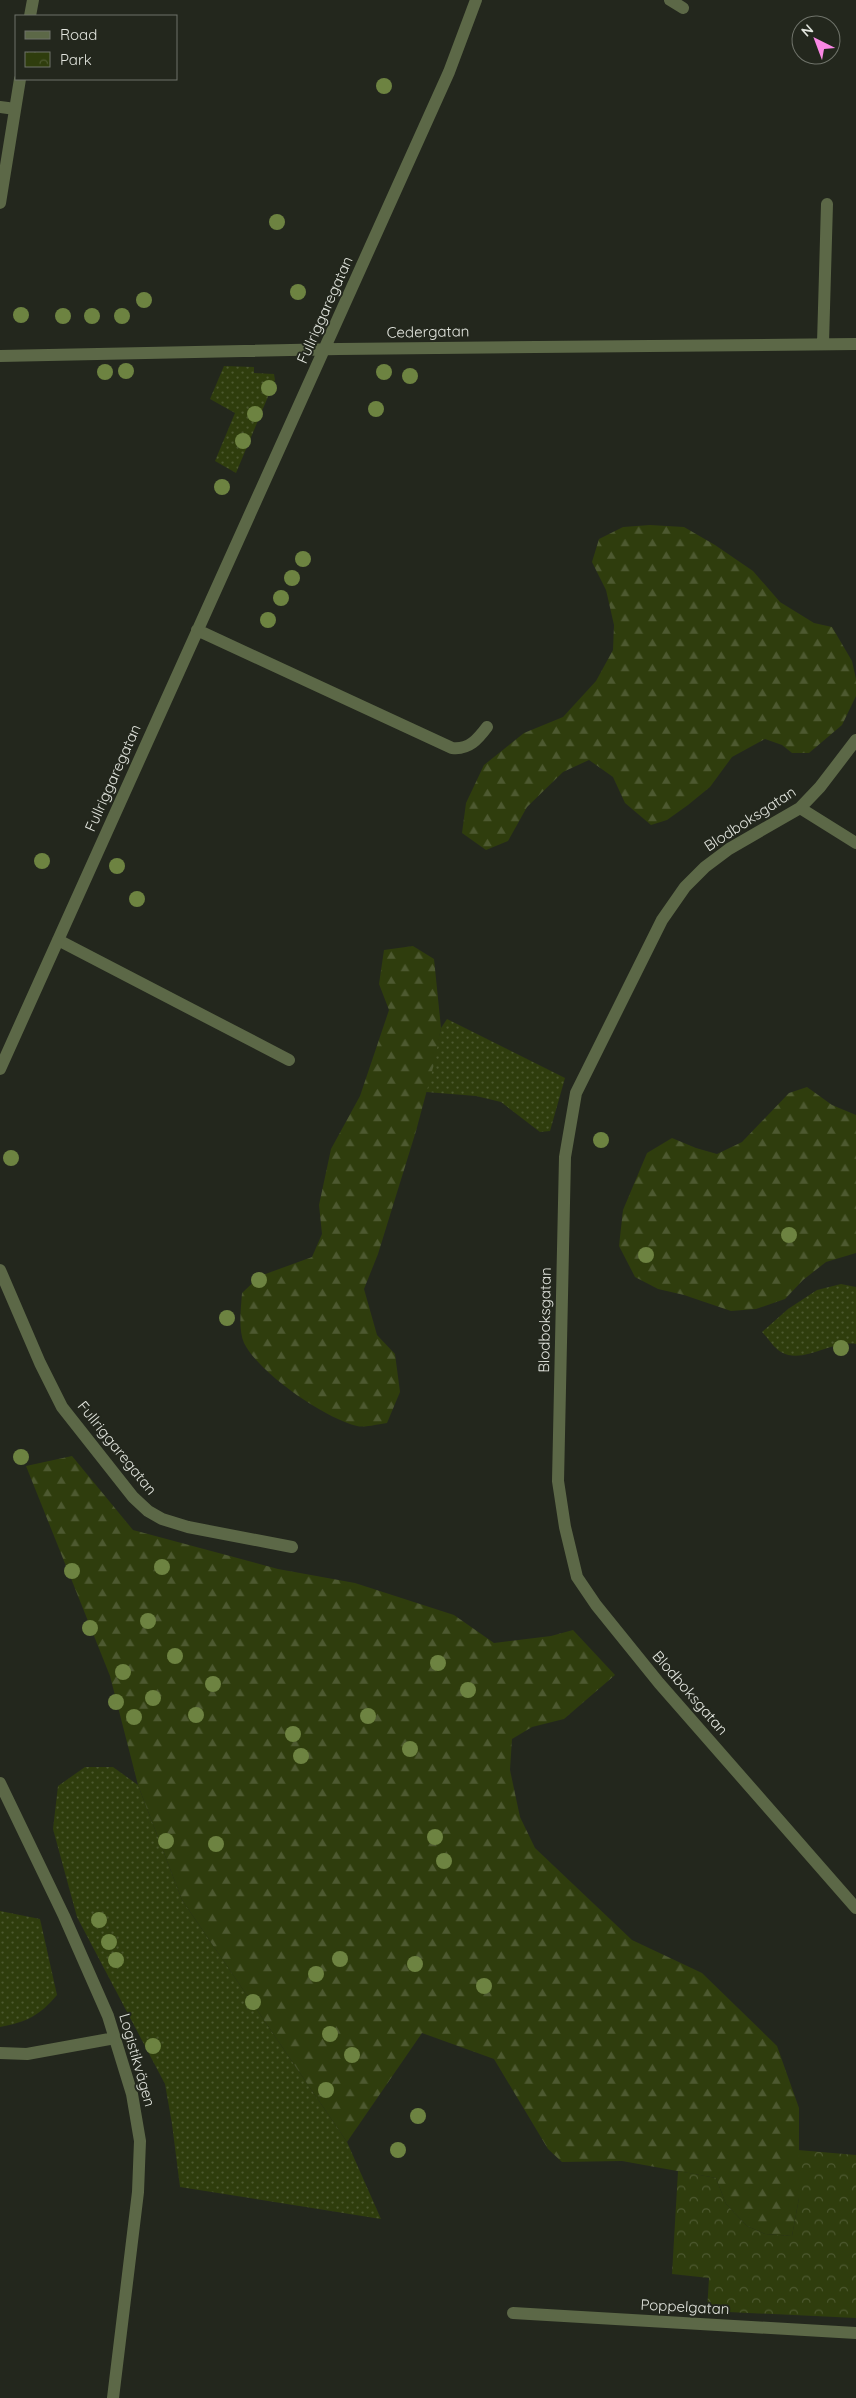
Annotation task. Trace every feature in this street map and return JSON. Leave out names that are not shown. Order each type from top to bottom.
[{"type":"street","points":[[30,15],[33,0]]},
{"type":"street","name":"Fullriggaregatan","points":[[0,1069],[449,72],[476,0]]},
{"type":"street","points":[[670,0],[683,8]]},
{"type":"street","points":[[0,203],[20,80]]},
{"type":"street","points":[[0,106],[15,109]]},
{"type":"street","points":[[823,343],[827,204]]},
{"type":"street","name":"Cedergatan","points":[[0,356],[325,349],[856,344]]},
{"type":"street","points":[[198,630],[452,748],[461,750],[471,744],[487,727]]},
{"type":"street","name":"Blodboksgatan","points":[[856,740],[820,788],[800,808],[729,849],[705,867],[685,887],[662,920],[576,1093],[565,1157],[558,1481],[565,1527],[577,1577],[596,1605],[659,1683],[856,1908]]},
{"type":"street","points":[[800,808],[856,843]]},
{"type":"street","points":[[58,940],[289,1060]]},
{"type":"street","name":"Fullriggaregatan","points":[[0,1270],[40,1363],[62,1407],[133,1497],[148,1511],[162,1519],[188,1528],[292,1547]]},
{"type":"street","name":"Logistikvägen","points":[[0,1783],[64,1916],[108,2016],[132,2094],[140,2141],[138,2192],[113,2398]]},
{"type":"street","points":[[0,2053],[27,2054],[115,2038]]},
{"type":"street","name":"Poppelgatan","points":[[513,2313],[856,2333]]},
{"type":"green space","points":[[224,366],[254,367],[254,373],[274,374],[275,380],[236,473],[215,461],[235,413],[210,399]]},
{"type":"green space","points":[[650,525],[684,527],[753,571],[780,602],[814,623],[832,627],[852,661],[856,679],[856,696],[842,725],[809,753],[792,753],[782,745],[765,739],[732,757],[710,787],[688,805],[667,820],[651,825],[625,803],[613,777],[589,760],[563,772],[527,807],[508,841],[486,850],[462,833],[466,803],[484,765],[524,733],[563,717],[596,681],[613,650],[614,625],[606,590],[592,562],[599,539],[623,527]]},
{"type":"green space","points":[[413,946],[434,959],[441,1028],[434,1064],[416,1131],[378,1254],[364,1289],[377,1335],[395,1354],[400,1392],[387,1423],[357,1426],[328,1414],[311,1404],[263,1368],[252,1355],[242,1337],[240,1318],[242,1293],[260,1276],[312,1257],[322,1234],[319,1205],[331,1149],[360,1096],[389,1010],[379,984],[384,950]]},
{"type":"green space","points":[[447,1019],[565,1078],[550,1131],[540,1132],[501,1102],[476,1096],[426,1092],[441,1028]]},
{"type":"green space","points":[[807,1087],[832,1105],[856,1115],[856,1253],[826,1262],[803,1280],[785,1299],[756,1309],[731,1311],[684,1295],[658,1289],[635,1277],[619,1246],[623,1210],[647,1153],[672,1138],[717,1154],[742,1142],[789,1093]]},
{"type":"green space","points":[[841,1284],[856,1287],[856,1344],[837,1345],[799,1356],[790,1355],[778,1350],[762,1332],[788,1309],[817,1290]]},
{"type":"green space","points":[[72,1456],[133,1530],[278,1569],[355,1583],[454,1615],[494,1643],[551,1636],[573,1630],[615,1675],[564,1719],[532,1727],[512,1739],[510,1770],[520,1817],[535,1848],[632,1940],[702,1973],[777,2046],[799,2108],[799,2198],[792,2236],[765,2234],[747,2226],[726,2204],[716,2178],[622,2161],[562,2162],[548,2149],[494,2059],[422,2033],[347,2142],[182,1900],[138,1785],[110,1676],[26,1466]]},
{"type":"green space","points":[[85,1767],[113,1767],[138,1785],[182,1900],[347,2142],[381,2219],[180,2187],[165,2084],[77,1917],[53,1829],[58,1786]]},
{"type":"green space","points":[[0,1911],[40,1919],[57,1995],[32,2017],[18,2023],[0,2027]]},
{"type":"green space","points":[[798,2150],[856,2155],[856,2318],[707,2311],[709,2278],[672,2274],[678,2171],[716,2178],[726,2204],[747,2226],[765,2234],[792,2236],[799,2198]]}]
